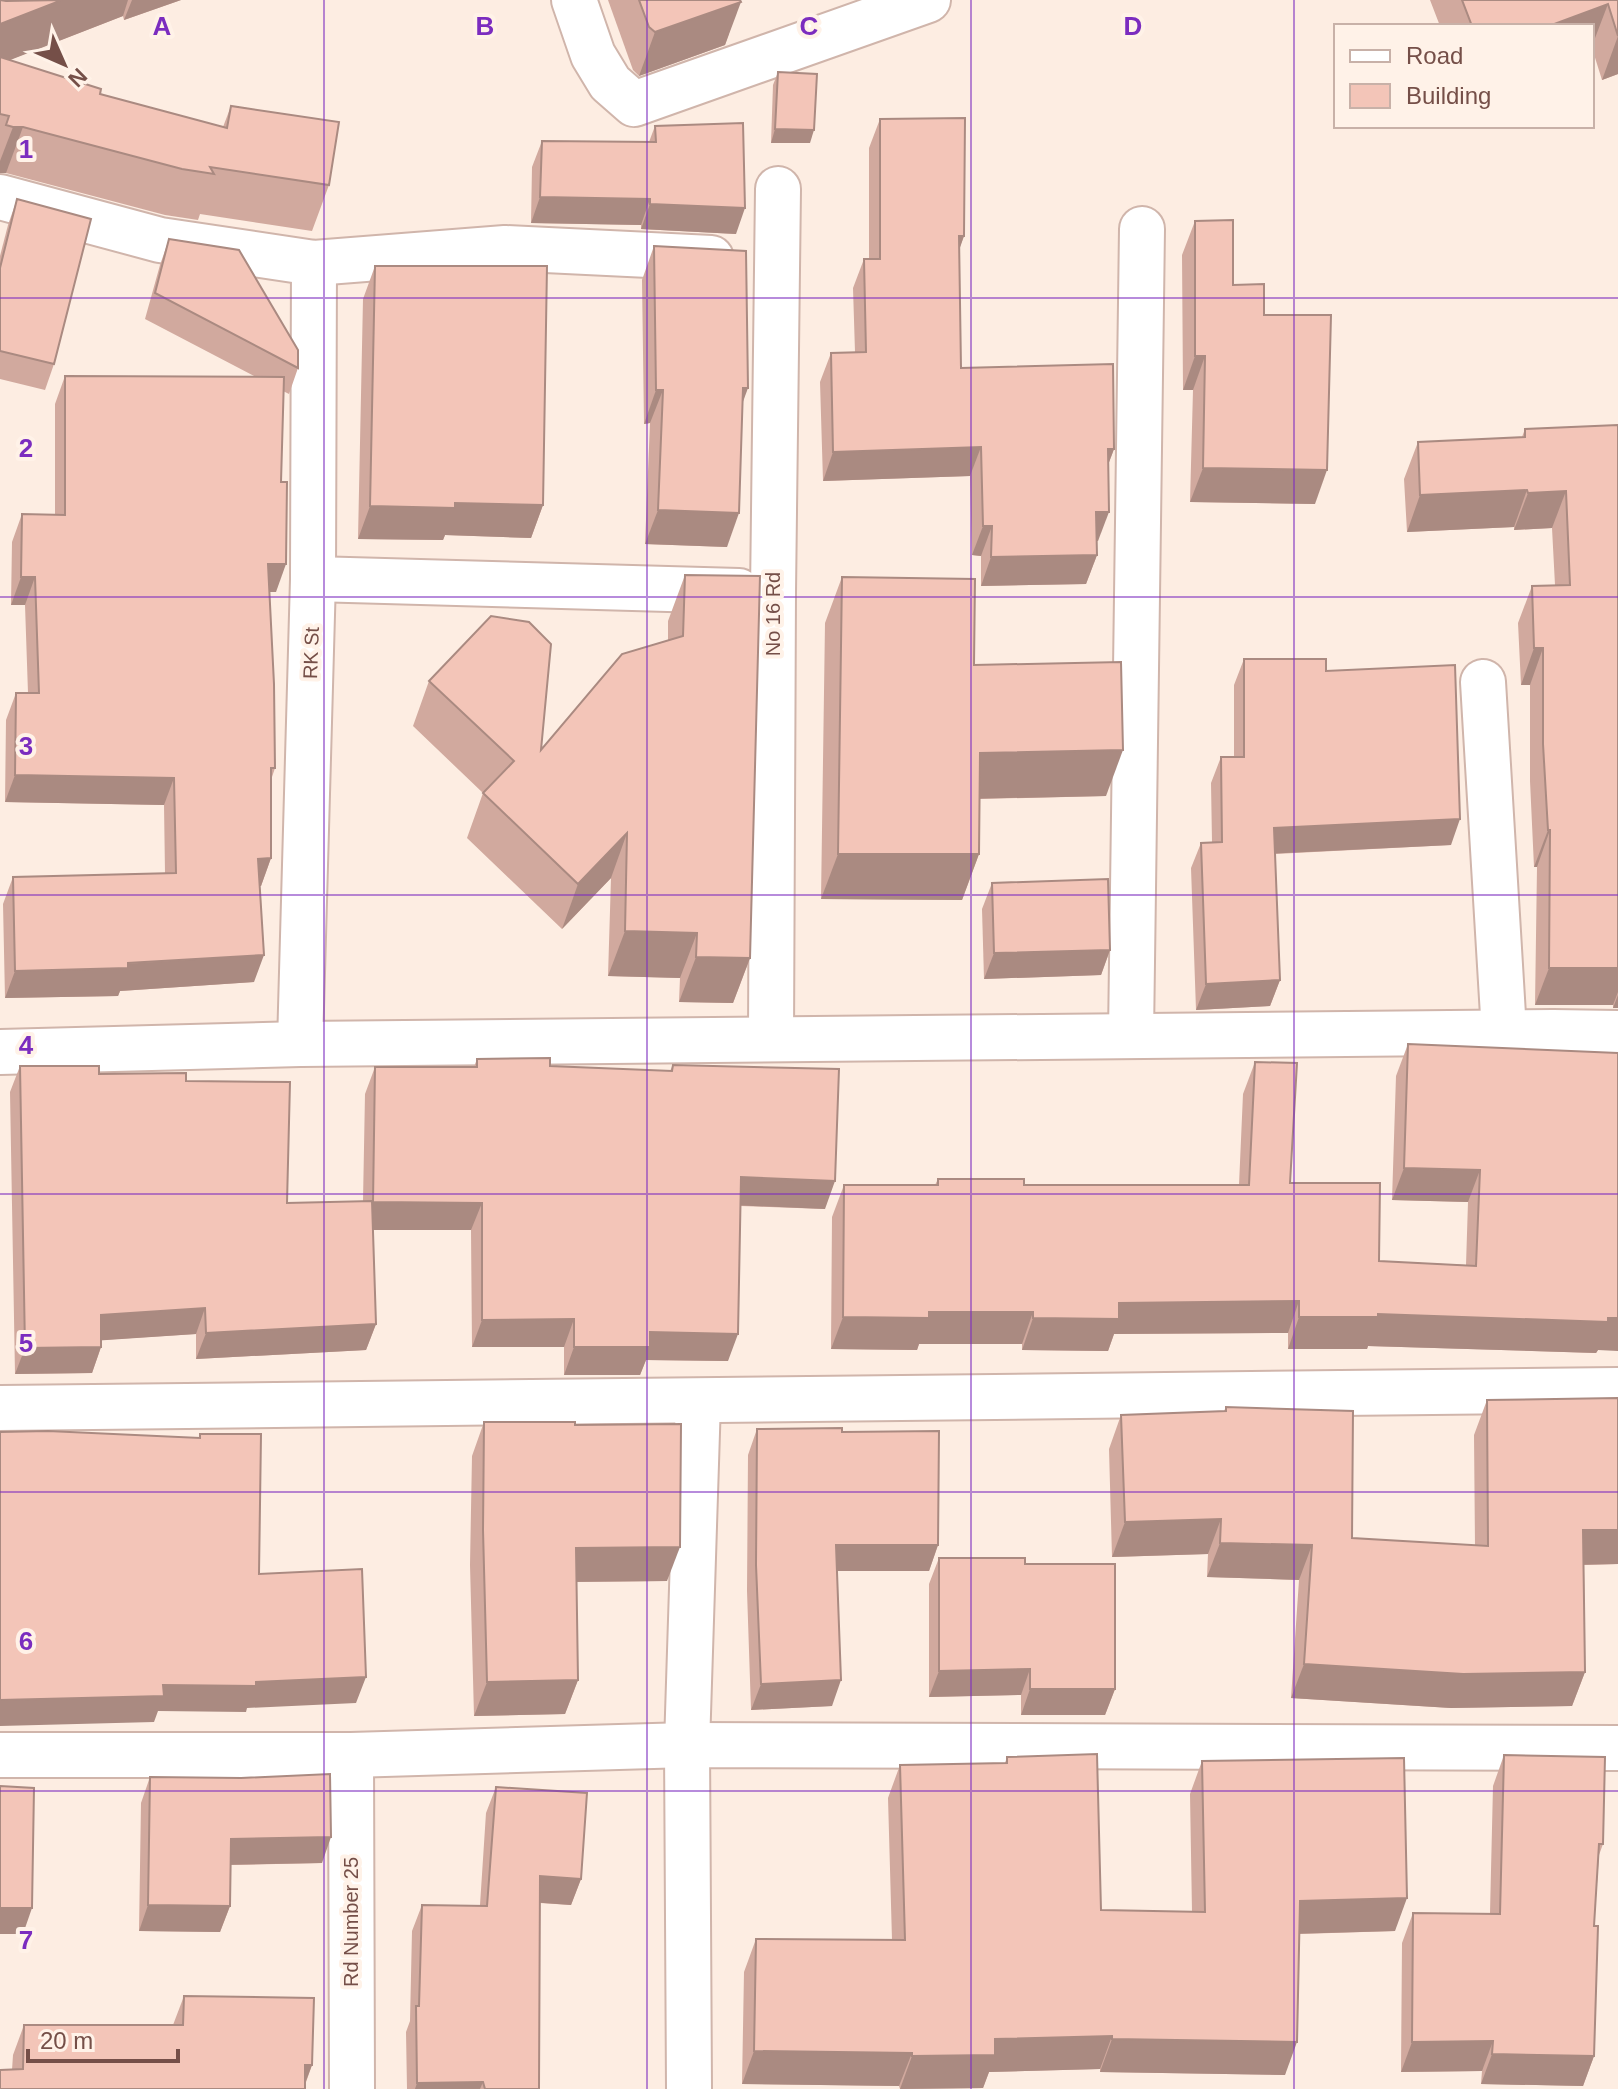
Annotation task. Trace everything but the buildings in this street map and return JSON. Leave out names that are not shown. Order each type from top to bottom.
[{"type":"street","points":[[574,0],[593,55],[610,83],[634,104],[928,0]]},
{"type":"street","name":"No 16 Rd","points":[[771,1039],[778,189]]},
{"type":"street","points":[[0,197],[160,240],[314,263],[505,248],[777,261]]},
{"type":"street","points":[[1131,1036],[1142,229]]},
{"type":"street","name":"RK St","points":[[300,1044],[313,579],[314,263]]},
{"type":"street","points":[[313,579],[773,592]]},
{"type":"street","points":[[1483,682],[1504,1032]]},
{"type":"street","points":[[0,1052],[300,1044],[1618,1033]]},
{"type":"street","points":[[0,1408],[1618,1390]]},
{"type":"street","points":[[689,2089],[687,1745],[698,1401]]},
{"type":"street","points":[[0,1755],[351,1755],[687,1745],[1618,1748]]},
{"type":"street","name":"Rd Number 25","points":[[351,1755],[352,2089]]}]
